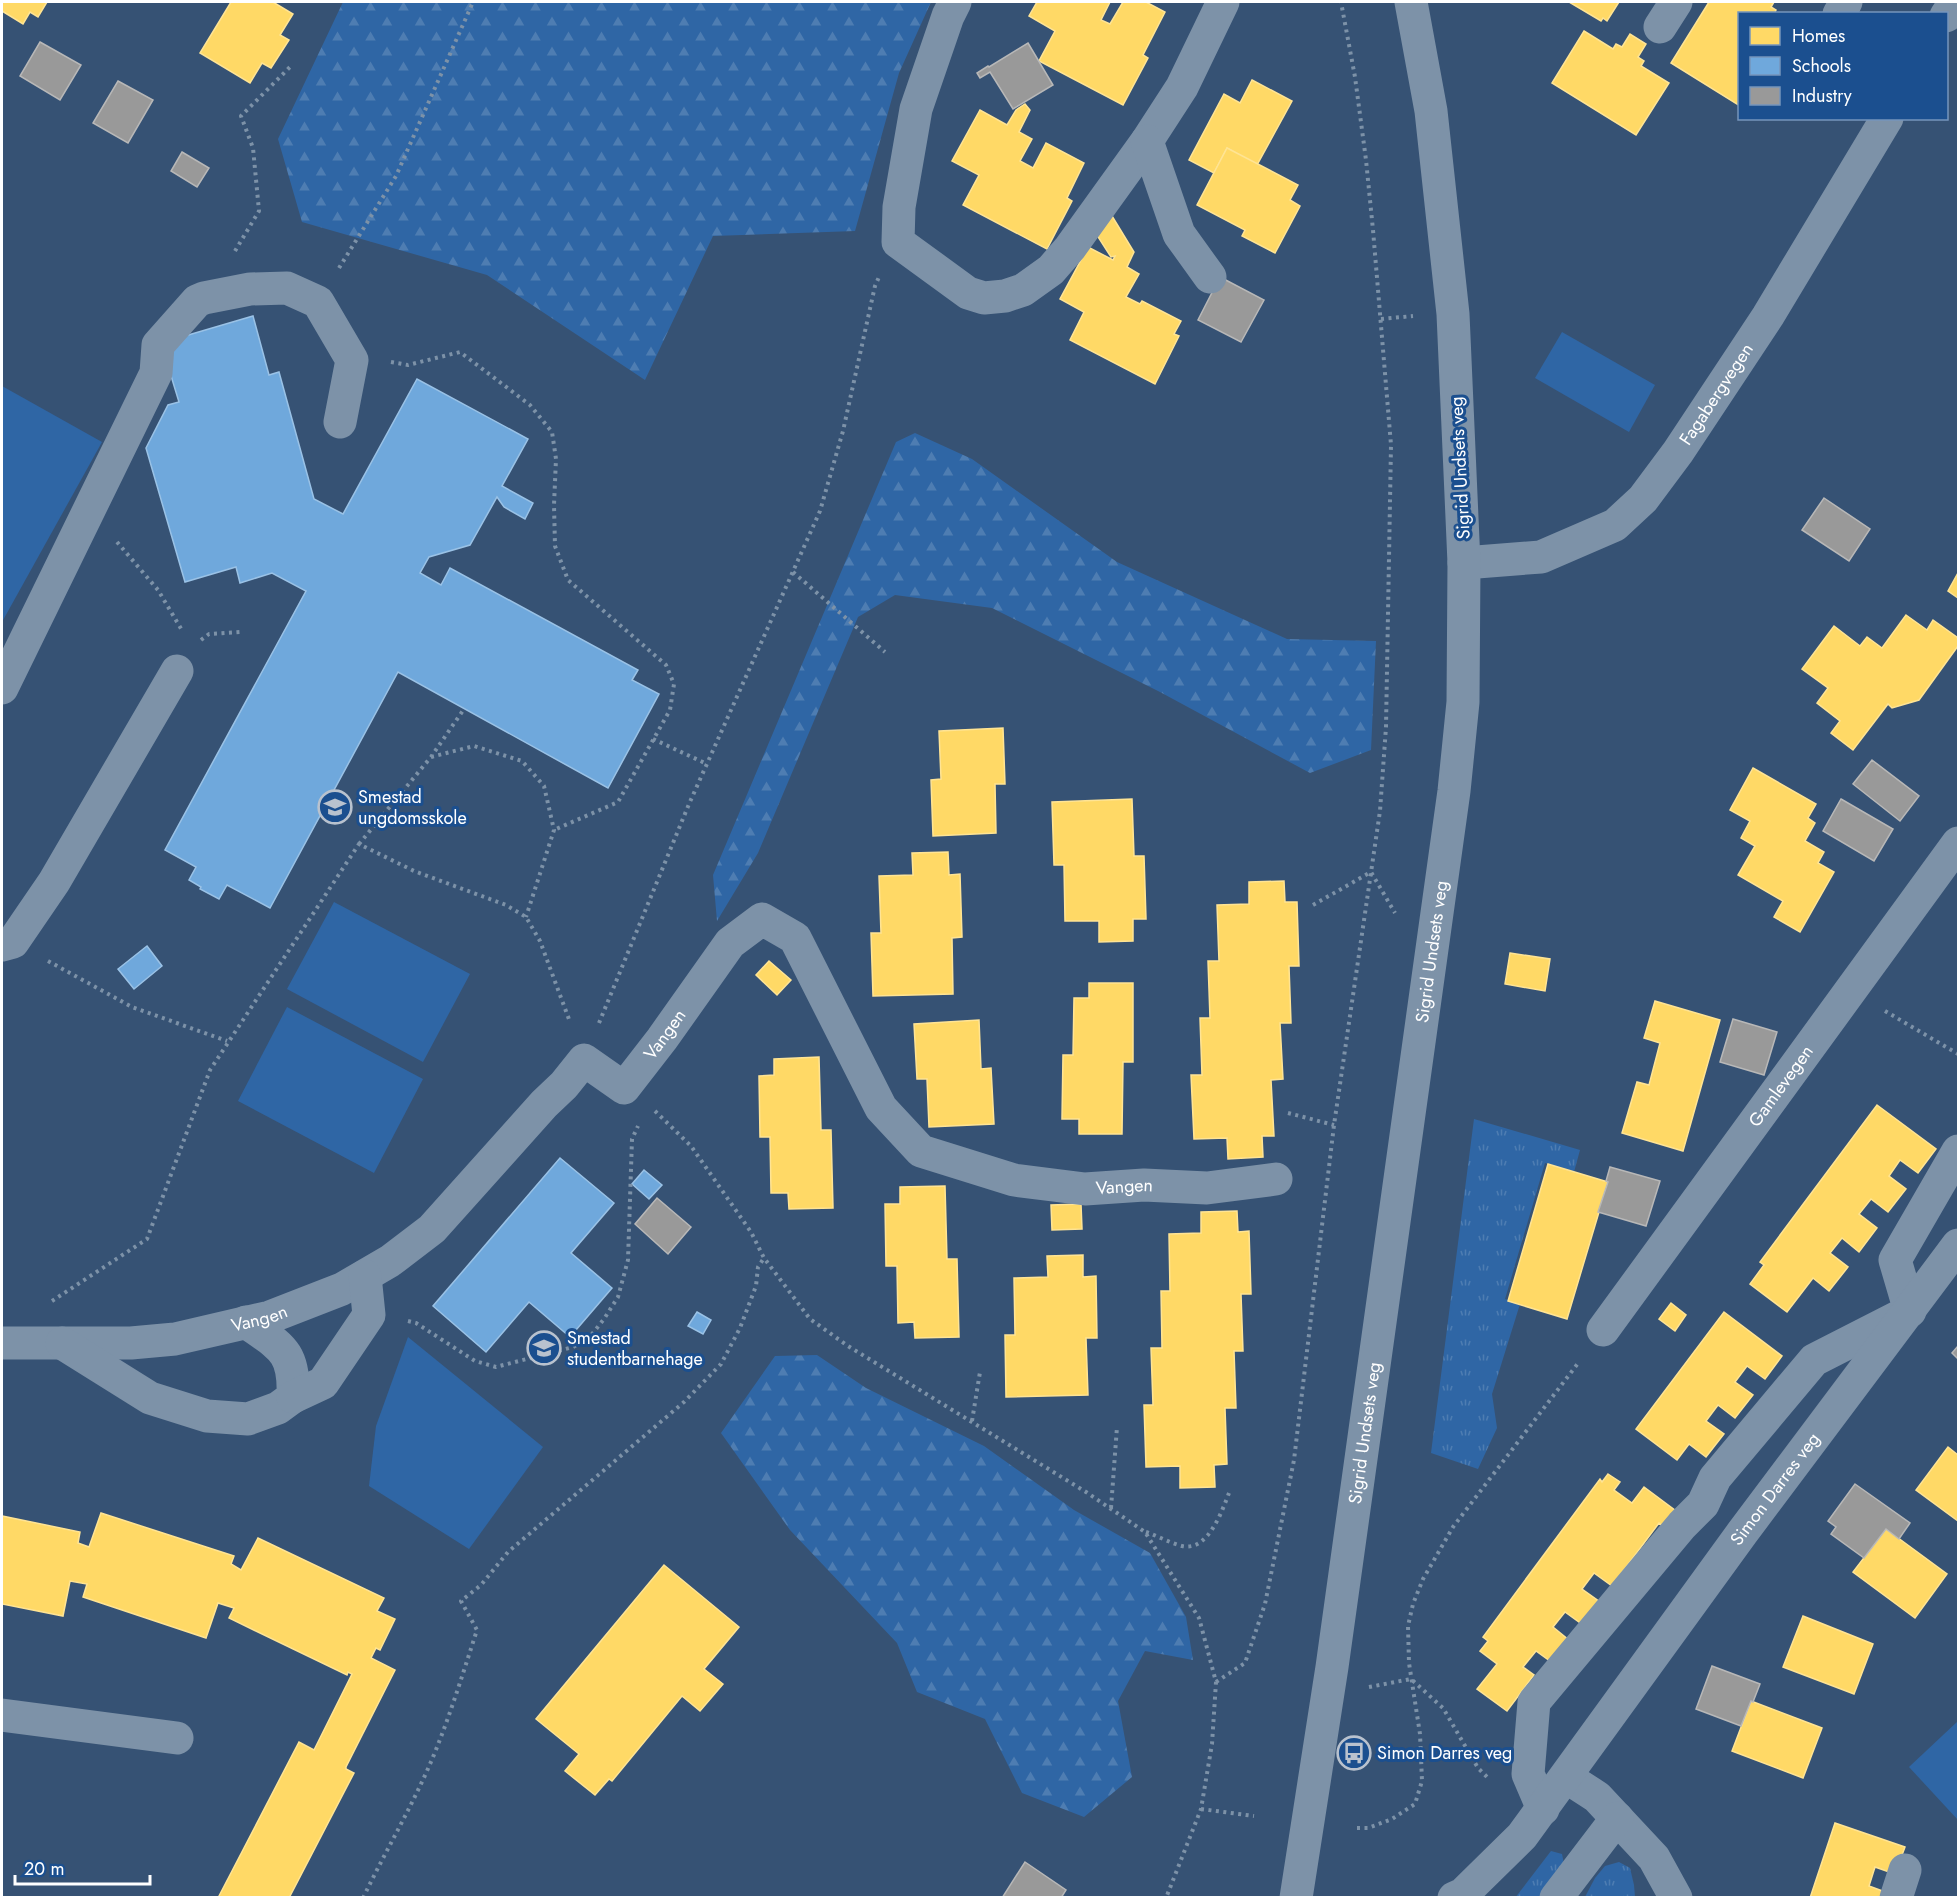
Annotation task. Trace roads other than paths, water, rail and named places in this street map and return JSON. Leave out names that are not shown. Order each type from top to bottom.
[{"type":"street","points":[[955,2],[916,109],[899,207],[898,242],[968,293],[984,298],[1005,296],[1023,290],[1051,270],[1070,249],[1147,141],[1182,87],[1224,2]]},
{"type":"street","name":"Sigrid Undsets veg","points":[[1296,1898],[1332,1667],[1454,791],[1463,702],[1464,563],[1453,314],[1431,111],[1411,2]]},
{"type":"street","name":"Fagabergvegen","points":[[1464,563],[1541,557],[1615,525],[1643,499],[1678,452],[1768,316],[1886,120]]},
{"type":"street","points":[[1147,141],[1179,234],[1210,277]]},
{"type":"street","points":[[2,688],[156,373],[158,345],[197,302],[204,298],[250,289],[286,288],[318,302],[352,360],[340,422]]},
{"type":"street","points":[[7,944],[54,882],[177,671]]},
{"type":"street","name":"Gamlevegen","points":[[1603,1330],[1959,843]]},
{"type":"street","name":"Vangen","points":[[2,1343],[131,1343],[175,1339],[270,1317],[342,1289],[390,1261],[432,1229],[544,1104],[564,1085],[584,1060],[624,1088],[730,943],[762,919],[795,938],[882,1108],[921,1150],[1014,1180],[1084,1189],[1144,1185],[1207,1188],[1276,1179]]},
{"type":"street","points":[[1543,1809],[1528,1774],[1534,1702],[1702,1504],[1715,1478],[1814,1360],[1910,1311],[1895,1260],[1959,1151]]},
{"type":"street","name":"Simon Darres veg","points":[[1454,1898],[1463,1894],[1522,1836],[1543,1809],[1742,1533],[1959,1245]]},
{"type":"street","points":[[62,1343],[150,1398],[207,1416],[248,1419],[278,1408],[292,1397],[323,1383],[369,1315],[365,1276]]},
{"type":"street","points":[[246,1322],[280,1347],[290,1361],[294,1376],[292,1397]]},
{"type":"street","points":[[2,1715],[177,1738]]},
{"type":"street","points":[[1566,1777],[1597,1797],[1654,1858],[1676,1898]]},
{"type":"street","points":[[1556,1898],[1617,1818]]},
{"type":"street","points":[[1647,1898],[1654,1858]]},
{"type":"place","name":"Smestad ungdomsskole","points":[[335,807]]},
{"type":"place","name":"Smestad studentbarnehage","points":[[544,1348]]},
{"type":"place","name":"Simon Darres veg","points":[[1354,1753]]}]
